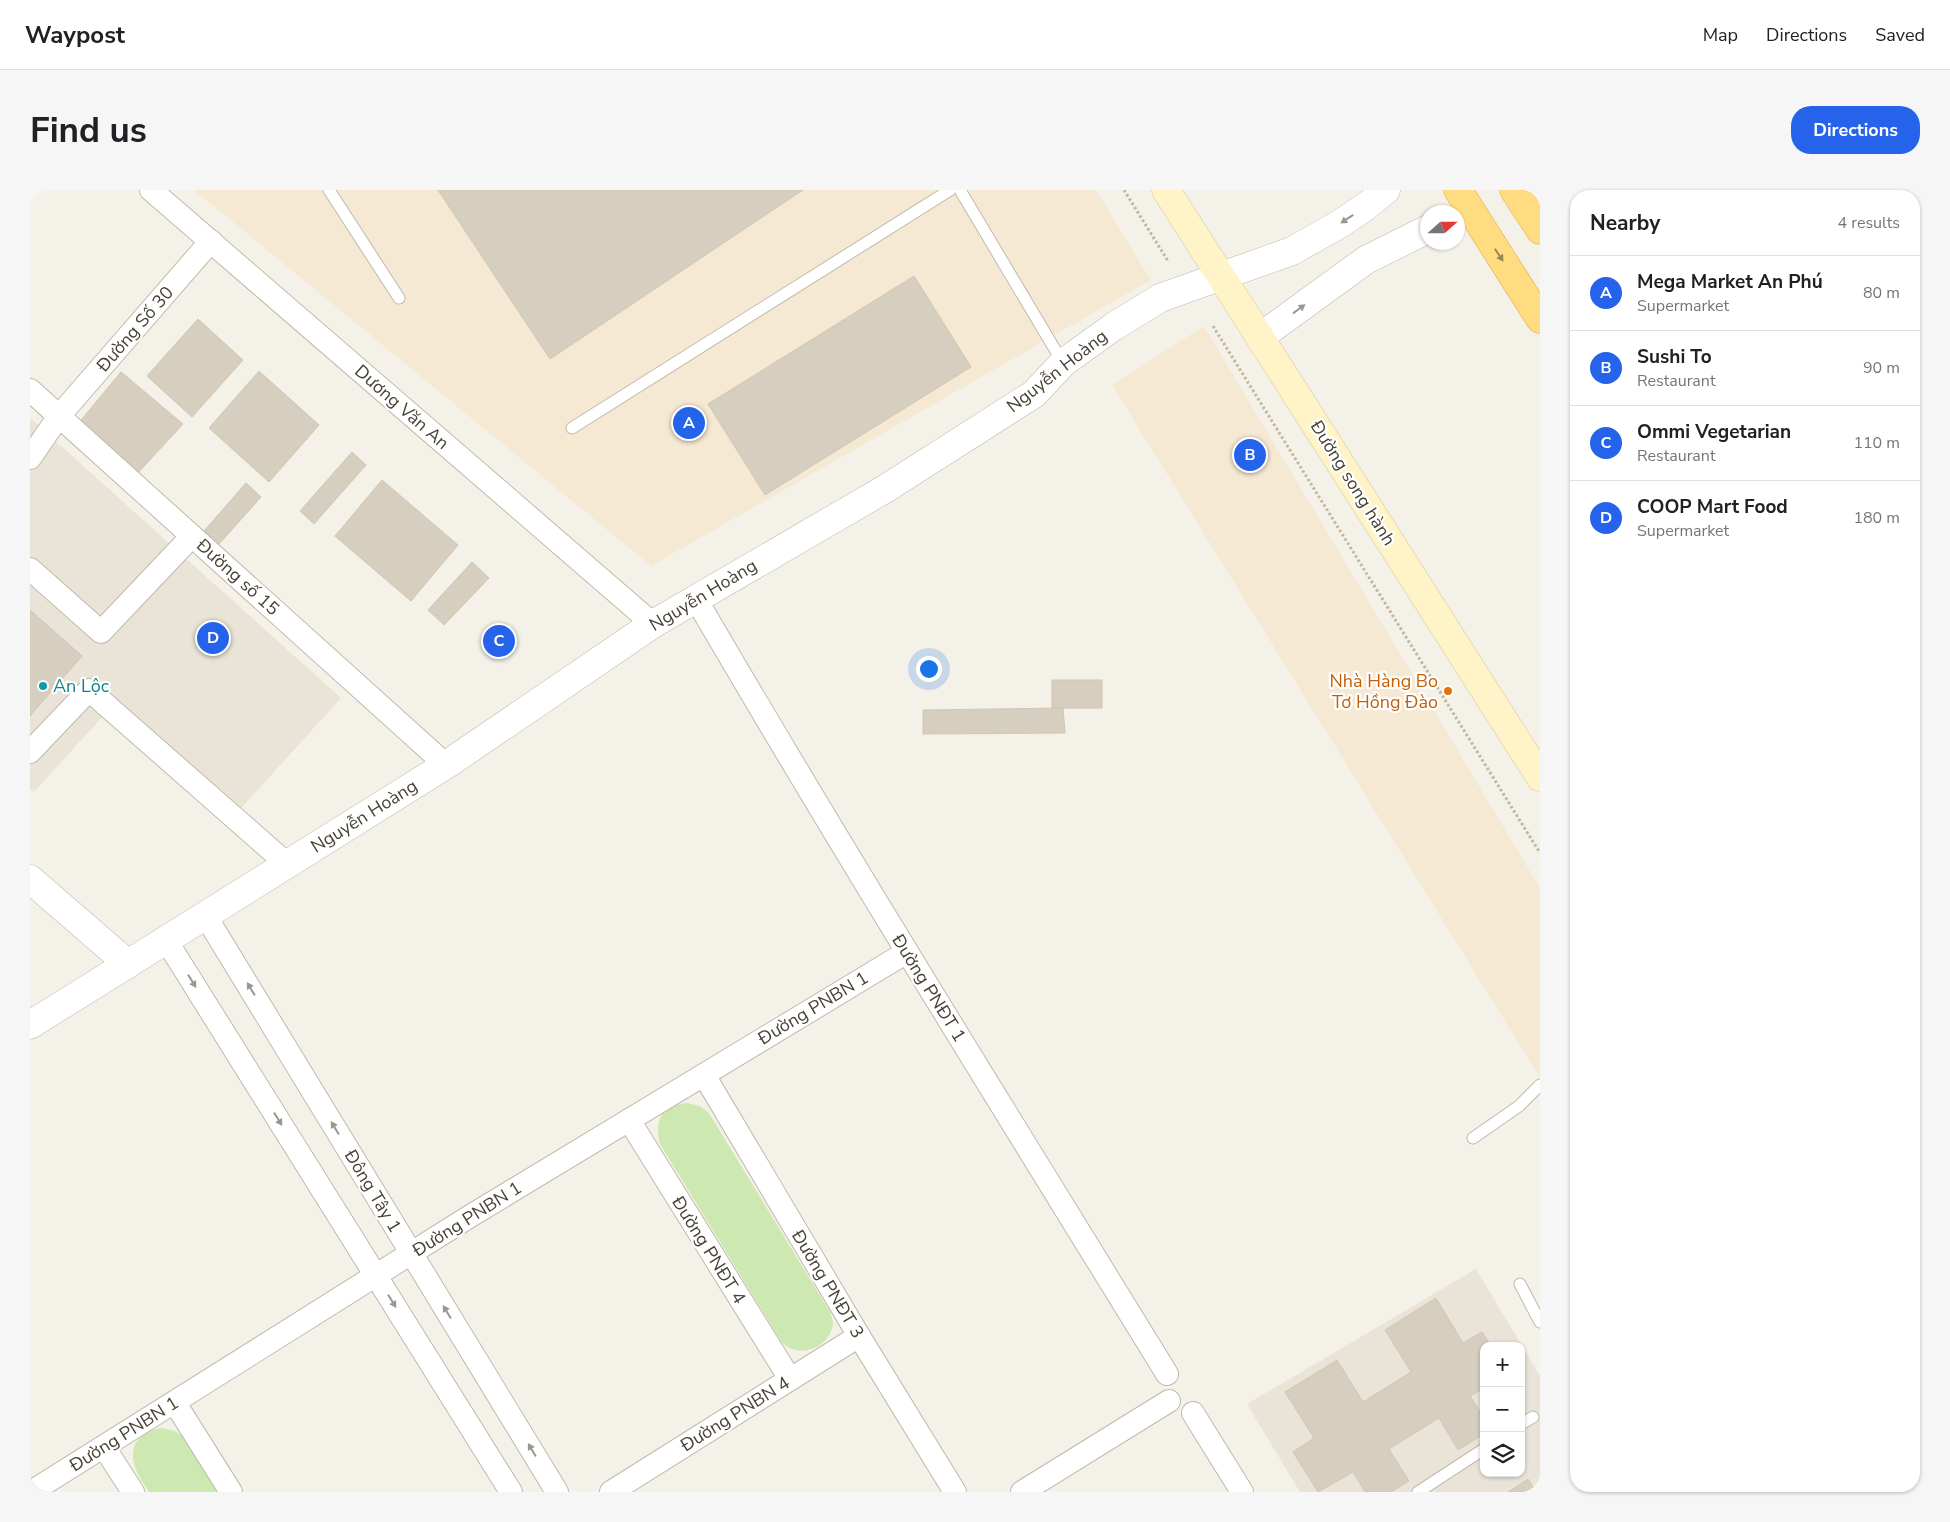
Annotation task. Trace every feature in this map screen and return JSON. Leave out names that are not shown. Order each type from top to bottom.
[{"type":"highway","points":[[1458,190],[1462,205]]},
{"type":"highway","points":[[1514,190],[1540,230]]},
{"type":"highway","points":[[1465,216],[1540,319]]},
{"type":"main road","name":"Đường song hành","points":[[1166,190],[1540,777]]},
{"type":"street","name":"Dương Văn An","points":[[151,190],[653,624]]},
{"type":"street","name":"Nguyễn Hoàng","points":[[30,1025],[446,765],[653,624],[884,489],[1034,394],[1063,363],[1113,327],[1160,298],[1292,251],[1338,225],[1386,190]]},
{"type":"street","points":[[1260,338],[1366,260],[1420,233]]},
{"type":"street","name":"Đường Số 30","points":[[30,458],[59,416],[211,242]]},
{"type":"street","name":"Đường số 15","points":[[30,390],[446,765]]},
{"type":"street","points":[[30,568],[101,632],[192,536]]},
{"type":"street","name":"Đường PNĐT 1","points":[[696,599],[762,714],[1168,1374]]},
{"type":"street","points":[[30,752],[89,690],[287,864]]},
{"type":"street","points":[[30,879],[128,964]]},
{"type":"street","name":"Đông Tây 1","points":[[205,915],[557,1492]]},
{"type":"street","points":[[166,940],[511,1492]]},
{"type":"street","name":"Đường PNBN 1","points":[[31,1492],[412,1253],[907,952]]},
{"type":"street","name":"Đường PNĐT 3","points":[[704,1075],[859,1336],[955,1492]]},
{"type":"street","name":"Đường PNĐT 4","points":[[629,1120],[790,1379]]},
{"type":"street","name":"Đường PNBN 4","points":[[611,1492],[859,1336]]},
{"type":"street","points":[[1022,1492],[1169,1401]]},
{"type":"street","points":[[174,1403],[231,1492]]},
{"type":"street","points":[[1193,1413],[1242,1492]]},
{"type":"street","points":[[104,1447],[133,1492]]},
{"type":"lane","points":[[328,190],[399,298]]},
{"type":"lane","points":[[572,428],[950,190]]},
{"type":"lane","points":[[960,190],[1063,363]]},
{"type":"lane","points":[[1473,1138],[1519,1106],[1540,1085]]},
{"type":"lane","points":[[1520,1284],[1540,1322]]},
{"type":"lane","points":[[1525,1422],[1533,1417]]},
{"type":"lane","points":[[1418,1492],[1480,1452]]},
{"type":"path","points":[[1124,190],[1168,261]]},
{"type":"path","points":[[1213,326],[1540,853]]},
{"type":"shaded area","points":[[194,190],[1096,190],[1151,280],[651,566]]},
{"type":"shaded area","points":[[1204,326],[1540,888],[1540,1078],[1112,385]]},
{"type":"shaded area","points":[[30,418],[341,698],[226,825],[105,714],[34,792],[30,789]]},
{"type":"shaded area","points":[[1476,1269],[1520,1342],[1480,1342],[1480,1477],[1525,1477],[1525,1351],[1540,1376],[1540,1492],[1300,1492],[1247,1404]]},
{"type":"green space","points":[[687,1103],[700,1106],[709,1113],[830,1312],[833,1322],[832,1330],[819,1346],[799,1351],[791,1349],[782,1343],[660,1144],[658,1135],[659,1121],[665,1111],[671,1107]]},
{"type":"green space","points":[[162,1428],[175,1431],[185,1438],[218,1492],[149,1492],[136,1470],[133,1452],[138,1440],[142,1436]]},
{"type":"building","points":[[438,190],[803,190],[550,359]]},
{"type":"building","points":[[914,276],[971,367],[765,495],[708,404]]},
{"type":"building","points":[[198,319],[243,360],[192,417],[147,376]]},
{"type":"building","points":[[259,371],[319,425],[269,482],[209,428]]},
{"type":"building","points":[[121,372],[183,424],[135,476],[77,425]]},
{"type":"building","points":[[352,452],[366,465],[314,524],[300,511]]},
{"type":"building","points":[[382,480],[458,545],[411,601],[335,536]]},
{"type":"building","points":[[246,483],[261,497],[212,552],[197,539]]},
{"type":"building","points":[[472,562],[489,578],[444,625],[428,610]]},
{"type":"building","name":"An Lộc","points":[[30,610],[82,656],[30,716]]},
{"type":"building","points":[[1052,680],[1102,680],[1102,708],[1052,708]]},
{"type":"building","points":[[1063,708],[1065,733],[923,734],[923,710]]},
{"type":"building","points":[[1436,1298],[1463,1343],[1482,1332],[1488,1342],[1480,1342],[1480,1390],[1470,1396],[1480,1412],[1480,1436],[1458,1450],[1439,1418],[1389,1449],[1409,1481],[1391,1492],[1365,1492],[1353,1472],[1318,1492],[1293,1452],[1314,1438],[1285,1392],[1337,1360],[1363,1402],[1411,1372],[1385,1330]]},
{"type":"building","points":[[1528,1479],[1536,1492],[1508,1492]]},
{"type":"place","name":"Mega Market An Phú","points":[[689,423]]},
{"type":"place","name":"Sushi To","points":[[1250,455]]},
{"type":"place","name":"COOP Mart Food","points":[[213,638]]},
{"type":"place","name":"Ommi Vegetarian","points":[[499,641]]},
{"type":"place","name":"An Lộc","points":[[43,686]]},
{"type":"place","name":"Nhà Hàng Bo Tơ Hồng Đào","points":[[1448,691]]}]
